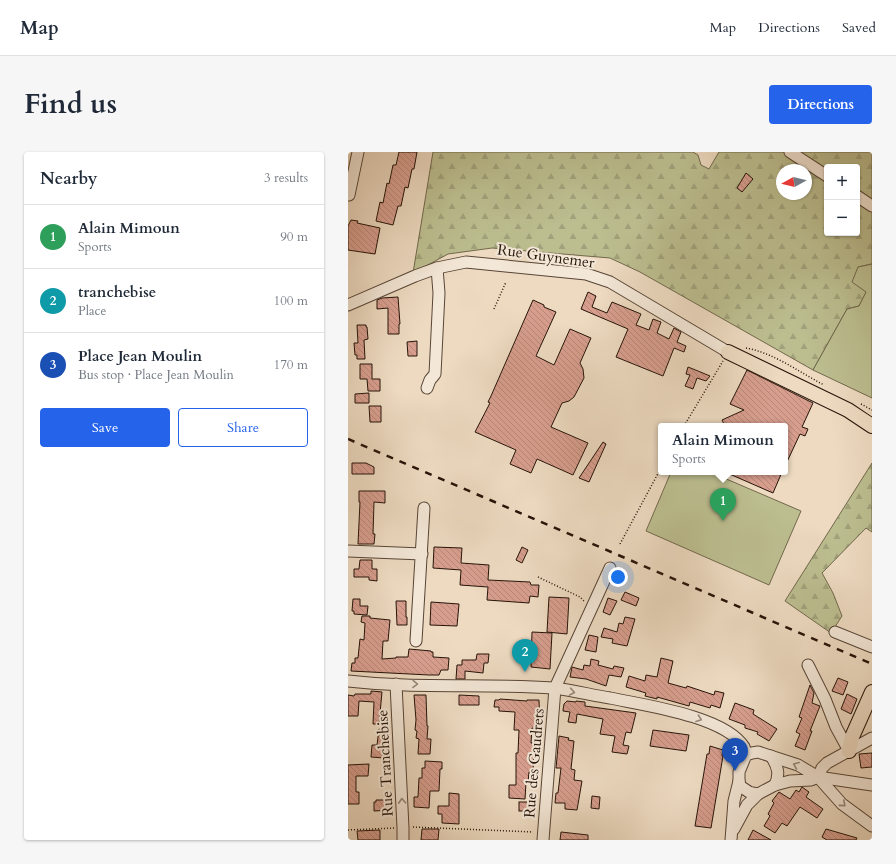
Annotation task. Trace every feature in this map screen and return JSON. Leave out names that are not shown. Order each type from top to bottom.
[{"type":"main road","points":[[728,352],[848,410],[872,426]]},
{"type":"main road","points":[[849,750],[852,737],[872,692]]},
{"type":"street","points":[[349,195],[358,152]]},
{"type":"street","points":[[790,152],[824,174]]},
{"type":"street","points":[[860,198],[872,206]]},
{"type":"street","name":"Rue Guynemer","points":[[348,305],[384,288],[437,268],[469,265],[586,274],[610,282],[728,352]]},
{"type":"street","points":[[428,388],[430,380],[435,374],[439,293],[437,268]]},
{"type":"street","points":[[416,641],[424,508]]},
{"type":"street","points":[[348,551],[422,554]]},
{"type":"street","name":"Rue des Gaudrets","points":[[543,836],[555,688],[610,568]]},
{"type":"street","points":[[835,632],[872,647]]},
{"type":"street","points":[[808,665],[825,699],[836,728],[849,750]]},
{"type":"street","points":[[348,680],[370,683],[494,685],[555,688],[653,706],[686,714],[722,729],[736,738],[744,747],[746,755],[739,772],[739,781],[734,801],[731,837]]},
{"type":"street","name":"Rue Tranchebise","points":[[396,684],[403,840]]},
{"type":"street","points":[[818,777],[822,768],[827,763],[872,738]]},
{"type":"street","points":[[746,755],[758,752],[798,765],[818,777],[842,804],[872,826]]},
{"type":"street","points":[[771,756],[777,766],[778,771],[778,778],[775,785]]},
{"type":"street","points":[[731,837],[747,805],[758,794],[775,785],[790,781],[811,780],[818,777],[872,784]]},
{"type":"street","points":[[739,781],[740,786],[749,792],[758,794]]},
{"type":"path","points":[[494,309],[506,282]]},
{"type":"path","points":[[686,423],[728,352]]},
{"type":"path","points":[[620,544],[658,474]]},
{"type":"path","points":[[538,577],[580,597],[591,608]]},
{"type":"path","points":[[348,830],[409,827],[543,836]]},
{"type":"green space","points":[[433,152],[693,152],[698,155],[701,165],[709,169],[719,152],[872,152],[872,264],[858,267],[867,291],[859,306],[847,309],[813,370],[640,272],[610,258],[492,248],[448,254],[413,273]]},
{"type":"green space","points":[[872,264],[872,398],[813,370],[847,309],[859,306],[866,292],[852,282],[858,267]]},
{"type":"green space","points":[[872,463],[872,532],[866,528],[822,573],[833,593],[842,616],[831,633],[785,601]]},
{"type":"green space","points":[[670,475],[717,475],[801,511],[769,585],[646,531]]},
{"type":"building","points":[[399,152],[417,152],[414,169],[412,169],[408,188],[405,187],[401,206],[398,206],[393,225],[376,221],[380,202],[383,203],[387,183],[389,184],[393,165],[396,165]]},
{"type":"building","points":[[746,173],[753,179],[742,192],[737,188]]},
{"type":"building","points":[[351,220],[358,221],[357,223],[380,228],[375,254],[348,250],[348,226]]},
{"type":"building","points":[[588,292],[596,296],[592,307],[607,313],[612,302],[641,314],[636,325],[649,330],[653,319],[661,322],[657,333],[669,339],[674,328],[681,332],[677,342],[686,346],[684,352],[674,348],[663,376],[616,357],[628,329],[581,309]]},
{"type":"building","points":[[398,297],[400,324],[399,334],[388,334],[388,308],[377,309],[377,300],[382,298]]},
{"type":"building","points":[[533,300],[556,312],[536,356],[554,365],[570,329],[591,338],[580,363],[583,369],[584,378],[574,397],[569,401],[562,403],[551,427],[588,443],[573,475],[537,459],[531,473],[510,464],[516,450],[475,432],[490,403],[488,402]]},
{"type":"building","points":[[357,325],[366,325],[367,327],[368,339],[364,340],[365,359],[357,359],[357,355],[355,355],[354,343],[358,343]]},
{"type":"building","points":[[417,341],[417,356],[408,356],[407,342]]},
{"type":"building","points":[[360,364],[372,364],[372,379],[380,379],[380,391],[368,391],[367,379],[360,379]]},
{"type":"building","points":[[688,367],[710,376],[706,381],[697,378],[693,389],[685,386],[690,375],[686,374]]},
{"type":"building","points":[[747,370],[813,403],[802,427],[808,429],[805,436],[800,434],[788,460],[788,423],[724,423],[722,420],[744,410],[730,404]]},
{"type":"building","points":[[369,393],[369,403],[355,403],[355,394]]},
{"type":"building","points":[[369,406],[381,406],[381,422],[370,422]]},
{"type":"building","points":[[603,442],[606,444],[589,482],[579,478]]},
{"type":"building","points":[[352,463],[366,463],[374,467],[374,474],[352,474]]},
{"type":"building","points":[[732,475],[781,475],[773,493]]},
{"type":"building","points":[[359,491],[385,491],[385,503],[374,502],[374,544],[358,544],[360,502]]},
{"type":"building","points":[[434,547],[462,548],[461,563],[489,565],[488,580],[530,582],[531,585],[539,585],[538,597],[530,596],[529,603],[487,600],[488,587],[460,585],[461,570],[433,568]]},
{"type":"building","points":[[522,547],[528,550],[522,563],[516,560]]},
{"type":"building","points":[[360,560],[372,560],[372,569],[377,569],[377,581],[369,580],[369,577],[354,577],[354,569],[359,569]]},
{"type":"building","points":[[625,592],[639,598],[636,606],[621,600]]},
{"type":"building","points":[[549,597],[569,598],[567,634],[547,632]]},
{"type":"building","points":[[608,598],[617,601],[610,615],[603,612]]},
{"type":"building","points":[[353,599],[360,599],[360,606],[368,606],[367,615],[354,614],[354,611],[352,611]]},
{"type":"building","points":[[396,601],[406,601],[407,625],[397,625]]},
{"type":"building","points":[[431,602],[459,604],[457,626],[430,625]]},
{"type":"building","points":[[362,616],[390,620],[388,641],[383,641],[382,659],[408,657],[409,649],[431,651],[433,652],[433,657],[449,658],[448,670],[441,670],[439,675],[351,671],[352,663],[355,663],[355,658],[358,658],[360,639],[364,640],[365,623],[361,622]]},
{"type":"building","points":[[625,617],[635,619],[627,646],[612,643],[613,639],[601,637],[604,628],[617,632],[619,623],[623,624]]},
{"type":"building","points":[[532,632],[552,633],[550,669],[531,667]]},
{"type":"building","points":[[589,635],[598,637],[596,652],[585,650]]},
{"type":"building","points":[[477,654],[489,654],[488,663],[484,663],[483,673],[465,671],[465,679],[456,679],[457,665],[462,665],[462,660],[476,660]]},
{"type":"building","points":[[661,658],[673,661],[668,683],[686,688],[687,686],[714,695],[715,691],[724,693],[720,708],[711,705],[710,708],[690,702],[689,706],[657,697],[657,699],[645,696],[646,693],[626,687],[629,676],[645,681],[646,675],[657,677]]},
{"type":"building","points":[[591,659],[599,661],[598,665],[613,669],[614,666],[624,668],[621,677],[609,675],[606,686],[586,679],[570,677],[572,667],[583,670],[584,665],[590,666]]},
{"type":"building","points":[[838,678],[848,682],[843,695],[832,691]]},
{"type":"building","points":[[810,685],[814,693],[812,703],[820,706],[810,731],[812,731],[805,750],[795,746],[800,734],[796,732],[802,718],[799,717]]},
{"type":"building","points":[[371,691],[382,692],[379,724],[373,724],[374,702],[359,701],[358,716],[348,716],[348,695],[354,696],[355,694],[371,694]]},
{"type":"building","points":[[847,694],[857,699],[851,714],[841,709]]},
{"type":"building","points":[[414,695],[426,695],[428,726],[427,739],[431,739],[430,754],[418,754],[419,739],[416,738],[417,731],[415,730],[416,720]]},
{"type":"building","points":[[459,695],[479,696],[479,705],[459,705]]},
{"type":"building","points":[[495,700],[527,701],[539,700],[540,729],[532,728],[531,743],[533,743],[534,747],[533,772],[529,772],[528,782],[526,782],[525,799],[509,798],[509,785],[516,785],[516,753],[518,753],[519,730],[514,730],[515,712],[499,711],[499,707],[494,707]]},
{"type":"building","points":[[567,701],[585,702],[585,706],[636,713],[631,733],[626,732],[623,745],[629,746],[627,754],[612,752],[615,736],[600,734],[603,719],[577,714],[576,723],[568,722],[570,712],[563,711],[564,704]]},
{"type":"building","points":[[735,703],[754,710],[753,714],[777,729],[769,741],[757,734],[758,732],[745,728],[745,725],[729,719]]},
{"type":"building","points":[[379,729],[385,729],[384,758],[371,757],[372,745],[377,745]]},
{"type":"building","points":[[653,730],[689,735],[686,751],[650,746]]},
{"type":"building","points":[[559,736],[569,738],[568,740],[574,741],[571,769],[575,770],[574,780],[582,781],[577,810],[565,809],[565,803],[555,803],[556,793],[558,793],[561,768],[556,768]]},
{"type":"building","points":[[710,746],[723,750],[711,828],[695,826],[707,754],[709,754]]},
{"type":"building","points":[[872,753],[872,767],[861,768],[859,754]]},
{"type":"building","points":[[425,761],[442,762],[442,769],[440,769],[439,791],[430,791],[429,808],[414,807],[414,797],[418,797],[419,778],[422,778],[422,768],[425,768]]},
{"type":"building","points":[[369,764],[368,776],[356,776],[356,792],[359,792],[359,804],[348,804],[348,765]]},
{"type":"building","points":[[802,787],[809,792],[806,797],[823,809],[817,818],[800,807],[787,826],[782,823],[775,833],[764,826],[770,816],[768,814],[774,803],[772,801],[779,792],[790,799],[796,790],[799,792]]},
{"type":"building","points":[[449,793],[459,794],[459,824],[442,823],[442,814],[438,814],[438,806],[449,806]]},
{"type":"building","points":[[592,796],[600,797],[599,809],[591,808]]},
{"type":"building","points":[[376,800],[387,800],[388,803],[392,803],[392,810],[374,811],[374,802],[376,802]]},
{"type":"building","points":[[519,802],[530,802],[530,811],[519,811]]},
{"type":"building","points":[[422,829],[439,829],[438,840],[421,840]]},
{"type":"building","points":[[826,829],[857,838],[856,840],[827,840],[822,837]]},
{"type":"building","points":[[380,830],[380,840],[358,840],[357,831]]},
{"type":"building","points":[[753,830],[771,840],[748,840]]},
{"type":"building","points":[[561,832],[588,835],[588,840],[560,840]]},
{"type":"railway","points":[[348,439],[872,664]]},
{"type":"place","name":"Alain Mimoun","points":[[723,521]]},
{"type":"place","name":"tranchebise","points":[[525,672]]},
{"type":"place","name":"Place Jean Moulin","points":[[735,771]]}]
